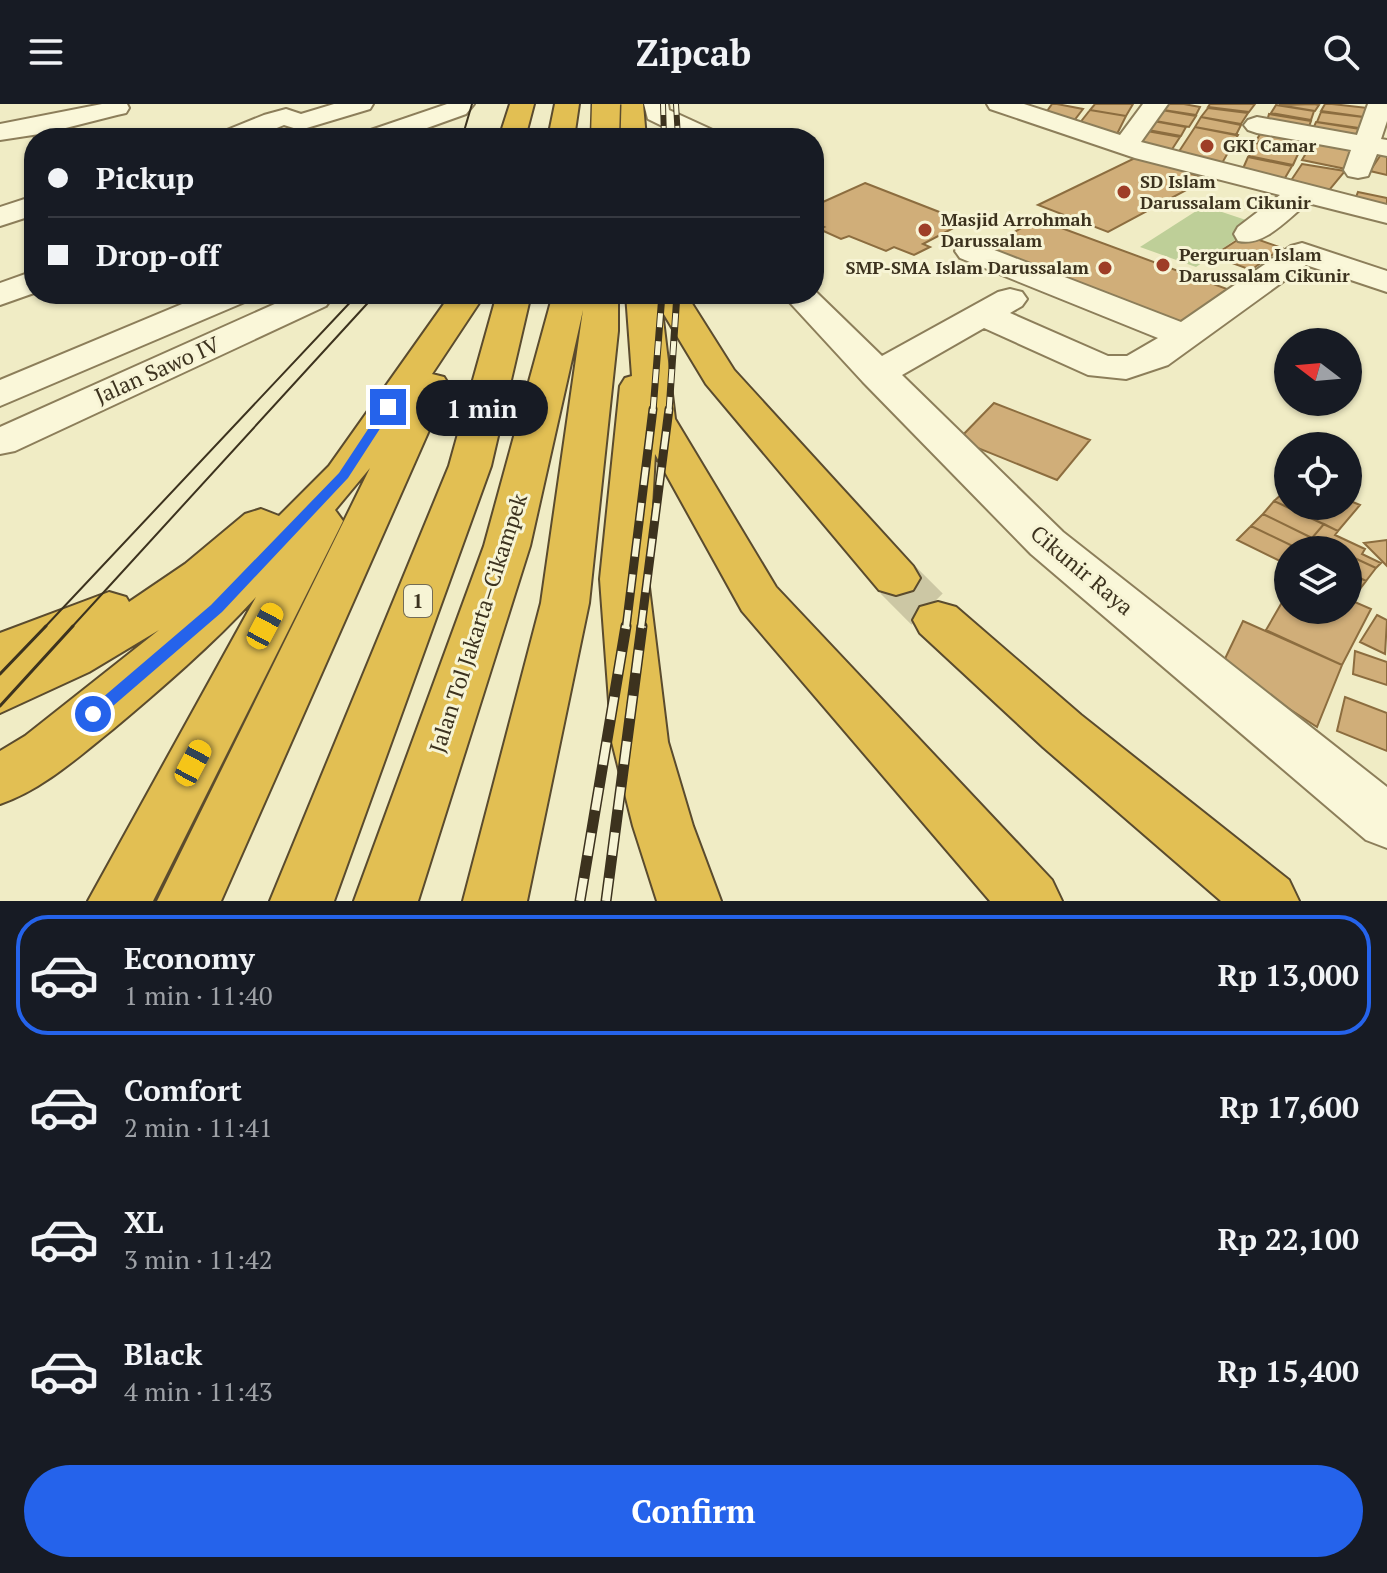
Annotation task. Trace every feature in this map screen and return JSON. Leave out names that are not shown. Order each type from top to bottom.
[{"type":"highway","points":[[515,128],[522,104]]},
{"type":"highway","points":[[532,128],[538,104]]},
{"type":"highway","points":[[563,128],[567,104]]},
{"type":"highway","points":[[604,128],[607,104]]},
{"type":"highway","points":[[631,104],[632,128]]},
{"type":"highway","points":[[644,104],[644,128]]},
{"type":"highway","points":[[120,901],[321,482],[428,304]]},
{"type":"highway","points":[[0,780],[45,752],[141,676],[217,608],[461,304]]},
{"type":"highway","points":[[189,901],[464,304]]},
{"type":"highway","name":"1","points":[[302,901],[470,466],[511,304]]},
{"type":"highway","name":"Jalan Tol Jakarta–Cikampek","points":[[386,901],[507,546],[568,304]]},
{"type":"highway","points":[[495,901],[565,603],[600,331],[601,304]]},
{"type":"highway","points":[[652,305],[719,376],[896,578]]},
{"type":"highway","points":[[652,305],[624,579],[640,742],[663,826],[689,901]]},
{"type":"highway","points":[[652,305],[655,419],[759,599],[1030,901]]},
{"type":"highway","points":[[0,654],[110,610],[181,572],[321,482]]},
{"type":"highway","points":[[0,692],[108,641],[162,605],[321,482]]},
{"type":"highway","points":[[938,620],[1062,731],[1267,901]]},
{"type":"highway","points":[[1062,731],[1235,901]]},
{"type":"street","points":[[656,104],[657,114],[707,128]]},
{"type":"street","points":[[999,104],[1038,108],[1126,145],[1387,214]]},
{"type":"street","points":[[1126,145],[1156,104]]},
{"type":"street","points":[[1346,203],[1356,174],[1377,146],[1380,104]]},
{"type":"street","points":[[254,128],[286,117],[300,122],[372,105]]},
{"type":"street","points":[[401,128],[462,105]]},
{"type":"street","points":[[26,128],[117,108]]},
{"type":"street","points":[[1231,173],[1262,114],[1377,146]]},
{"type":"street","points":[[0,132],[24,128]]},
{"type":"street","points":[[1356,174],[1387,180]]},
{"type":"street","points":[[1303,192],[1249,234],[1387,282]]},
{"type":"street","points":[[0,217],[24,209]]},
{"type":"street","points":[[971,251],[1184,336]]},
{"type":"street","points":[[984,315],[1101,367],[1121,369],[1145,365],[1302,253]]},
{"type":"street","points":[[876,374],[1042,280]]},
{"type":"street","points":[[0,295],[24,285]]},
{"type":"street","points":[[0,394],[212,304]]},
{"type":"street","name":"Jalan Sawo IV","points":[[0,442],[303,304]]},
{"type":"street","name":"Cikunir Raya","points":[[809,304],[1047,543],[1387,822]]},
{"type":"green space","points":[[1204,206],[1258,224],[1196,267],[1140,247]]},
{"type":"building","points":[[1052,104],[1083,109],[1073,122],[1045,114]]},
{"type":"building","points":[[1095,104],[1133,104],[1126,116],[1090,110]]},
{"type":"building","points":[[1161,104],[1200,107],[1196,115],[1157,109]]},
{"type":"building","points":[[1210,104],[1255,104],[1249,112],[1208,107]]},
{"type":"building","points":[[1325,104],[1368,108],[1364,117],[1321,111]]},
{"type":"building","points":[[1276,105],[1314,111],[1311,120],[1271,113]]},
{"type":"building","points":[[1279,105],[1319,105],[1315,111]]},
{"type":"building","points":[[1208,108],[1248,113],[1241,124],[1201,117]]},
{"type":"building","points":[[1156,109],[1196,116],[1189,127],[1150,120]]},
{"type":"building","points":[[1090,110],[1126,116],[1116,136],[1079,124]]},
{"type":"building","points":[[1321,112],[1363,117],[1359,128],[1317,122]]},
{"type":"building","points":[[1269,114],[1311,121],[1307,132],[1266,125]]},
{"type":"building","points":[[1201,117],[1241,125],[1236,135],[1195,127]]},
{"type":"building","points":[[1153,121],[1186,127],[1181,136],[1148,130]]},
{"type":"building","points":[[1316,122],[1360,129],[1355,140],[1312,131]]},
{"type":"building","name":"GKI Camar","points":[[1195,127],[1238,135],[1221,165],[1176,156]]},
{"type":"building","points":[[1263,129],[1305,138],[1299,149],[1256,141]]},
{"type":"building","points":[[1147,131],[1180,137],[1169,154],[1136,147]]},
{"type":"building","points":[[1256,143],[1299,152],[1293,165],[1249,156]]},
{"type":"building","points":[[1312,143],[1353,150],[1346,169],[1302,160]]},
{"type":"building","points":[[1382,153],[1387,154],[1387,175],[1370,171]]},
{"type":"building","name":"SD Islam Darussalam Cikunir","points":[[1139,156],[1207,179],[1108,232],[1038,205]]},
{"type":"building","points":[[1248,157],[1292,166],[1282,183],[1241,173]]},
{"type":"building","points":[[1302,164],[1345,171],[1326,194],[1288,185]]},
{"type":"building","points":[[865,183],[965,222],[923,244],[930,247],[914,255],[894,247],[886,251],[849,236],[841,239],[824,231],[824,201]]},
{"type":"building","points":[[1358,192],[1387,198],[1387,209],[1354,202]]},
{"type":"building","name":"SMP-SMA Islam Darussalam","points":[[1037,219],[1227,289],[1180,324],[987,248]]},
{"type":"building","points":[[1245,235],[1282,248],[1251,270],[1213,256]]},
{"type":"building","points":[[994,403],[1090,440],[1057,480],[958,440]]},
{"type":"building","points":[[1274,501],[1274,519],[1263,514]]},
{"type":"building","points":[[1263,514],[1308,536],[1274,537],[1251,526]]},
{"type":"building","points":[[1275,520],[1315,520],[1324,524],[1314,536]]},
{"type":"building","points":[[1315,520],[1347,520],[1338,531]]},
{"type":"building","points":[[1324,524],[1338,531],[1337,536],[1314,536]]},
{"type":"building","points":[[1251,526],[1274,537],[1274,558],[1237,540]]},
{"type":"building","points":[[1387,540],[1387,566],[1364,543]]},
{"type":"building","points":[[1362,554],[1381,563],[1376,568],[1362,562]]},
{"type":"building","points":[[1362,562],[1376,568],[1366,581],[1362,579]]},
{"type":"building","points":[[1362,605],[1371,609],[1342,665],[1266,630],[1274,616],[1274,624],[1362,624]]},
{"type":"building","points":[[1377,615],[1387,620],[1385,654],[1360,642]]},
{"type":"building","points":[[1243,621],[1342,665],[1317,727],[1222,665]]},
{"type":"building","points":[[1355,651],[1387,662],[1387,685],[1353,674]]},
{"type":"building","points":[[1345,697],[1387,713],[1387,751],[1337,731]]},
{"type":"tunnel","points":[[896,578],[938,620]]},
{"type":"tram line","points":[[465,128],[472,104]]},
{"type":"tram line","points":[[44,628],[349,304]]},
{"type":"tram line","points":[[71,628],[367,304]]},
{"type":"tram line","points":[[0,674],[46,626]]},
{"type":"tram line","points":[[0,706],[73,626]]},
{"type":"railway","points":[[663,104],[664,128]]},
{"type":"railway","points":[[676,104],[677,128]]},
{"type":"railway","points":[[653,411],[661,304]]},
{"type":"railway","points":[[669,411],[676,304]]},
{"type":"railway","points":[[626,628],[653,409]]},
{"type":"railway","points":[[641,628],[669,409]]},
{"type":"railway","points":[[580,901],[626,626]]},
{"type":"railway","points":[[606,901],[642,626]]},
{"type":"place","name":"GKI Camar","points":[[1207,146]]},
{"type":"place","name":"SD Islam Darussalam Cikunir","points":[[1124,192]]},
{"type":"place","name":"Masjid Arrohmah Darussalam","points":[[925,230]]},
{"type":"place","name":"Perguruan Islam Darussalam Cikunir","points":[[1163,265]]},
{"type":"place","name":"SMP-SMA Islam Darussalam","points":[[1105,268]]},
{"type":"route","points":[[93,714],[217,608],[344,475],[388,407]]}]
